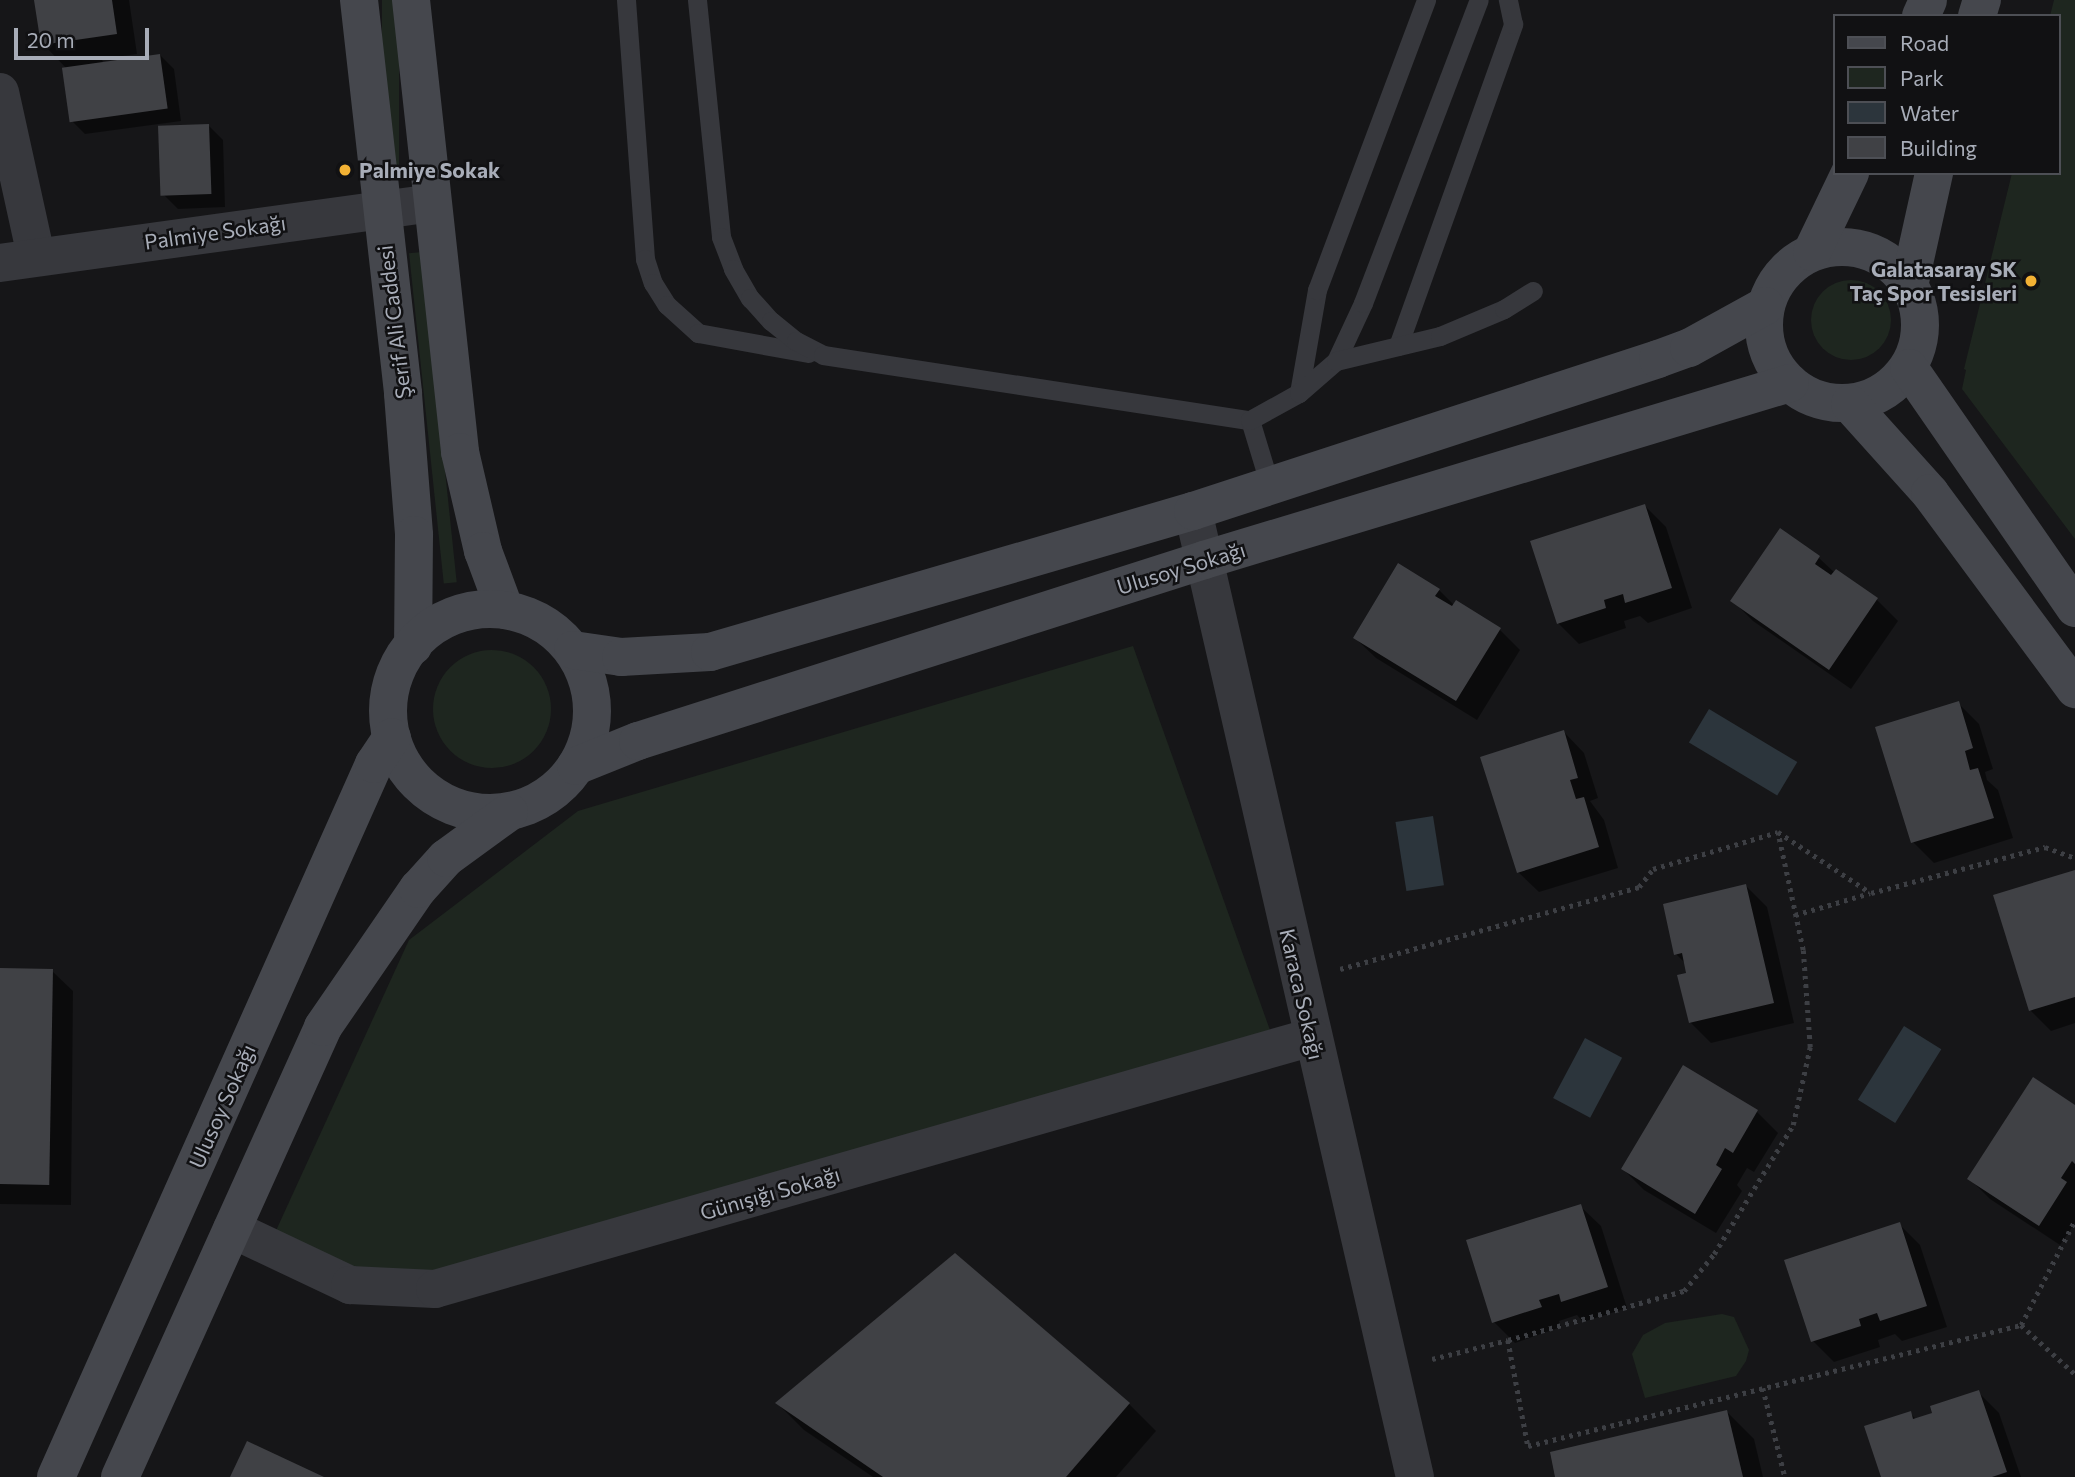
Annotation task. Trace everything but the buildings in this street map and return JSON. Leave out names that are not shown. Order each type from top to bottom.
[{"type":"street","name":"Şerif Ali Caddesi","points":[[359,0],[380,210],[403,394],[414,535],[412,646]]},
{"type":"street","points":[[411,0],[460,452],[483,551],[505,610]]},
{"type":"street","points":[[0,92],[18,259]]},
{"type":"street","points":[[1812,252],[1849,175]]},
{"type":"street","points":[[1909,286],[1934,175]]},
{"type":"street","name":"Palmiye Sokağı","points":[[18,259],[431,203]]},
{"type":"street","points":[[1835,247],[1859,248],[1883,257],[1902,274],[1909,286],[1915,296],[1920,321],[1917,349],[1909,368],[1893,386],[1873,398],[1850,404],[1827,402],[1802,393],[1790,383],[1769,355],[1763,330],[1765,306],[1778,277],[1795,260],[1812,252],[1835,247]]},
{"type":"street","points":[[573,650],[621,657],[710,652],[1193,511],[1658,359],[1689,348],[1765,306]]},
{"type":"street","points":[[1909,368],[1956,440],[2075,608]]},
{"type":"street","name":"Ulusoy Sokağı","points":[[576,766],[638,741],[1204,560],[1790,383]]},
{"type":"street","points":[[1850,404],[1930,493],[2075,689]]},
{"type":"street","name":"Karaca Sokağı","points":[[1193,511],[1415,1477]]},
{"type":"street","name":"Ulusoy Sokağı","points":[[120,1477],[323,1027],[418,889],[446,858],[509,812],[538,800],[569,776],[585,750],[593,716],[589,682],[573,650],[548,626],[517,612],[484,608],[452,616],[426,631],[402,658],[390,689],[392,737],[397,755],[417,782],[444,802],[476,812],[509,812]]},
{"type":"street","name":"Ulusoy Sokağı","points":[[56,1477],[374,764],[392,737]]},
{"type":"street","name":"Günışığı Sokağı","points":[[232,1229],[350,1285],[435,1289],[1312,1037]]},
{"type":"lane","points":[[626,0],[645,259],[653,283],[667,305],[698,333],[823,355],[1250,420],[1299,393],[1336,361],[1363,303],[1479,0]]},
{"type":"lane","points":[[696,0],[721,237],[733,269],[750,298],[771,321],[796,341],[823,355]]},
{"type":"lane","points":[[1299,393],[1317,289],[1426,0]]},
{"type":"lane","points":[[1398,346],[1513,24],[1508,0]]},
{"type":"lane","points":[[1336,361],[1473,324],[1534,291]]},
{"type":"lane","points":[[1250,420],[1269,486]]},
{"type":"path","points":[[1299,980],[1639,887],[1653,869],[1778,832],[1871,893]]},
{"type":"path","points":[[1390,1370],[1684,1291],[1714,1254],[1793,1125],[1810,1047],[1803,950],[1778,832]]},
{"type":"path","points":[[1795,915],[2045,847],[2075,858]]},
{"type":"path","points":[[1507,1340],[1528,1446],[2021,1325],[2075,1220]]},
{"type":"path","points":[[2066,1236],[2075,1234]]},
{"type":"path","points":[[2021,1325],[2075,1374]]},
{"type":"path","points":[[1763,1388],[1785,1477]]},
{"type":"green space","points":[[382,0],[399,0],[399,177],[382,177]]},
{"type":"green space","name":"Galatasaray SK Taç Spor Tesisleri","points":[[2054,0],[2075,0],[2075,539],[1962,389],[1964,369],[2012,175],[2061,175],[2061,14],[2050,14]]},
{"type":"green space","points":[[422,252],[457,582],[444,584],[409,253]]},
{"type":"green space","points":[[1843,280],[1859,280],[1880,291],[1891,312],[1891,328],[1880,349],[1859,360],[1843,360],[1829,354],[1817,342],[1811,328],[1811,312],[1817,298],[1829,286]]},
{"type":"green space","points":[[1133,646],[1276,1047],[362,1298],[263,1259],[409,940],[578,811]]},
{"type":"green space","points":[[492,650],[515,654],[534,667],[547,686],[551,709],[547,732],[534,751],[515,764],[492,768],[469,764],[450,751],[437,732],[433,709],[437,686],[450,667],[469,654]]},
{"type":"green space","points":[[1722,1314],[1734,1317],[1749,1350],[1746,1361],[1736,1376],[1645,1398],[1632,1354],[1643,1335],[1665,1323]]},
{"type":"water","points":[[1709,709],[1797,762],[1777,795],[1689,742]]},
{"type":"water","points":[[1433,816],[1444,885],[1406,891],[1395,822]]},
{"type":"water","points":[[1904,1026],[1941,1049],[1895,1123],[1858,1100]]},
{"type":"water","points":[[1585,1038],[1622,1058],[1590,1118],[1553,1098]]},
{"type":"place","name":"Palmiye Sokak","points":[[345,170]]},
{"type":"place","name":"Galatasaray SK Taç Spor Tesisleri","points":[[2031,281]]}]
